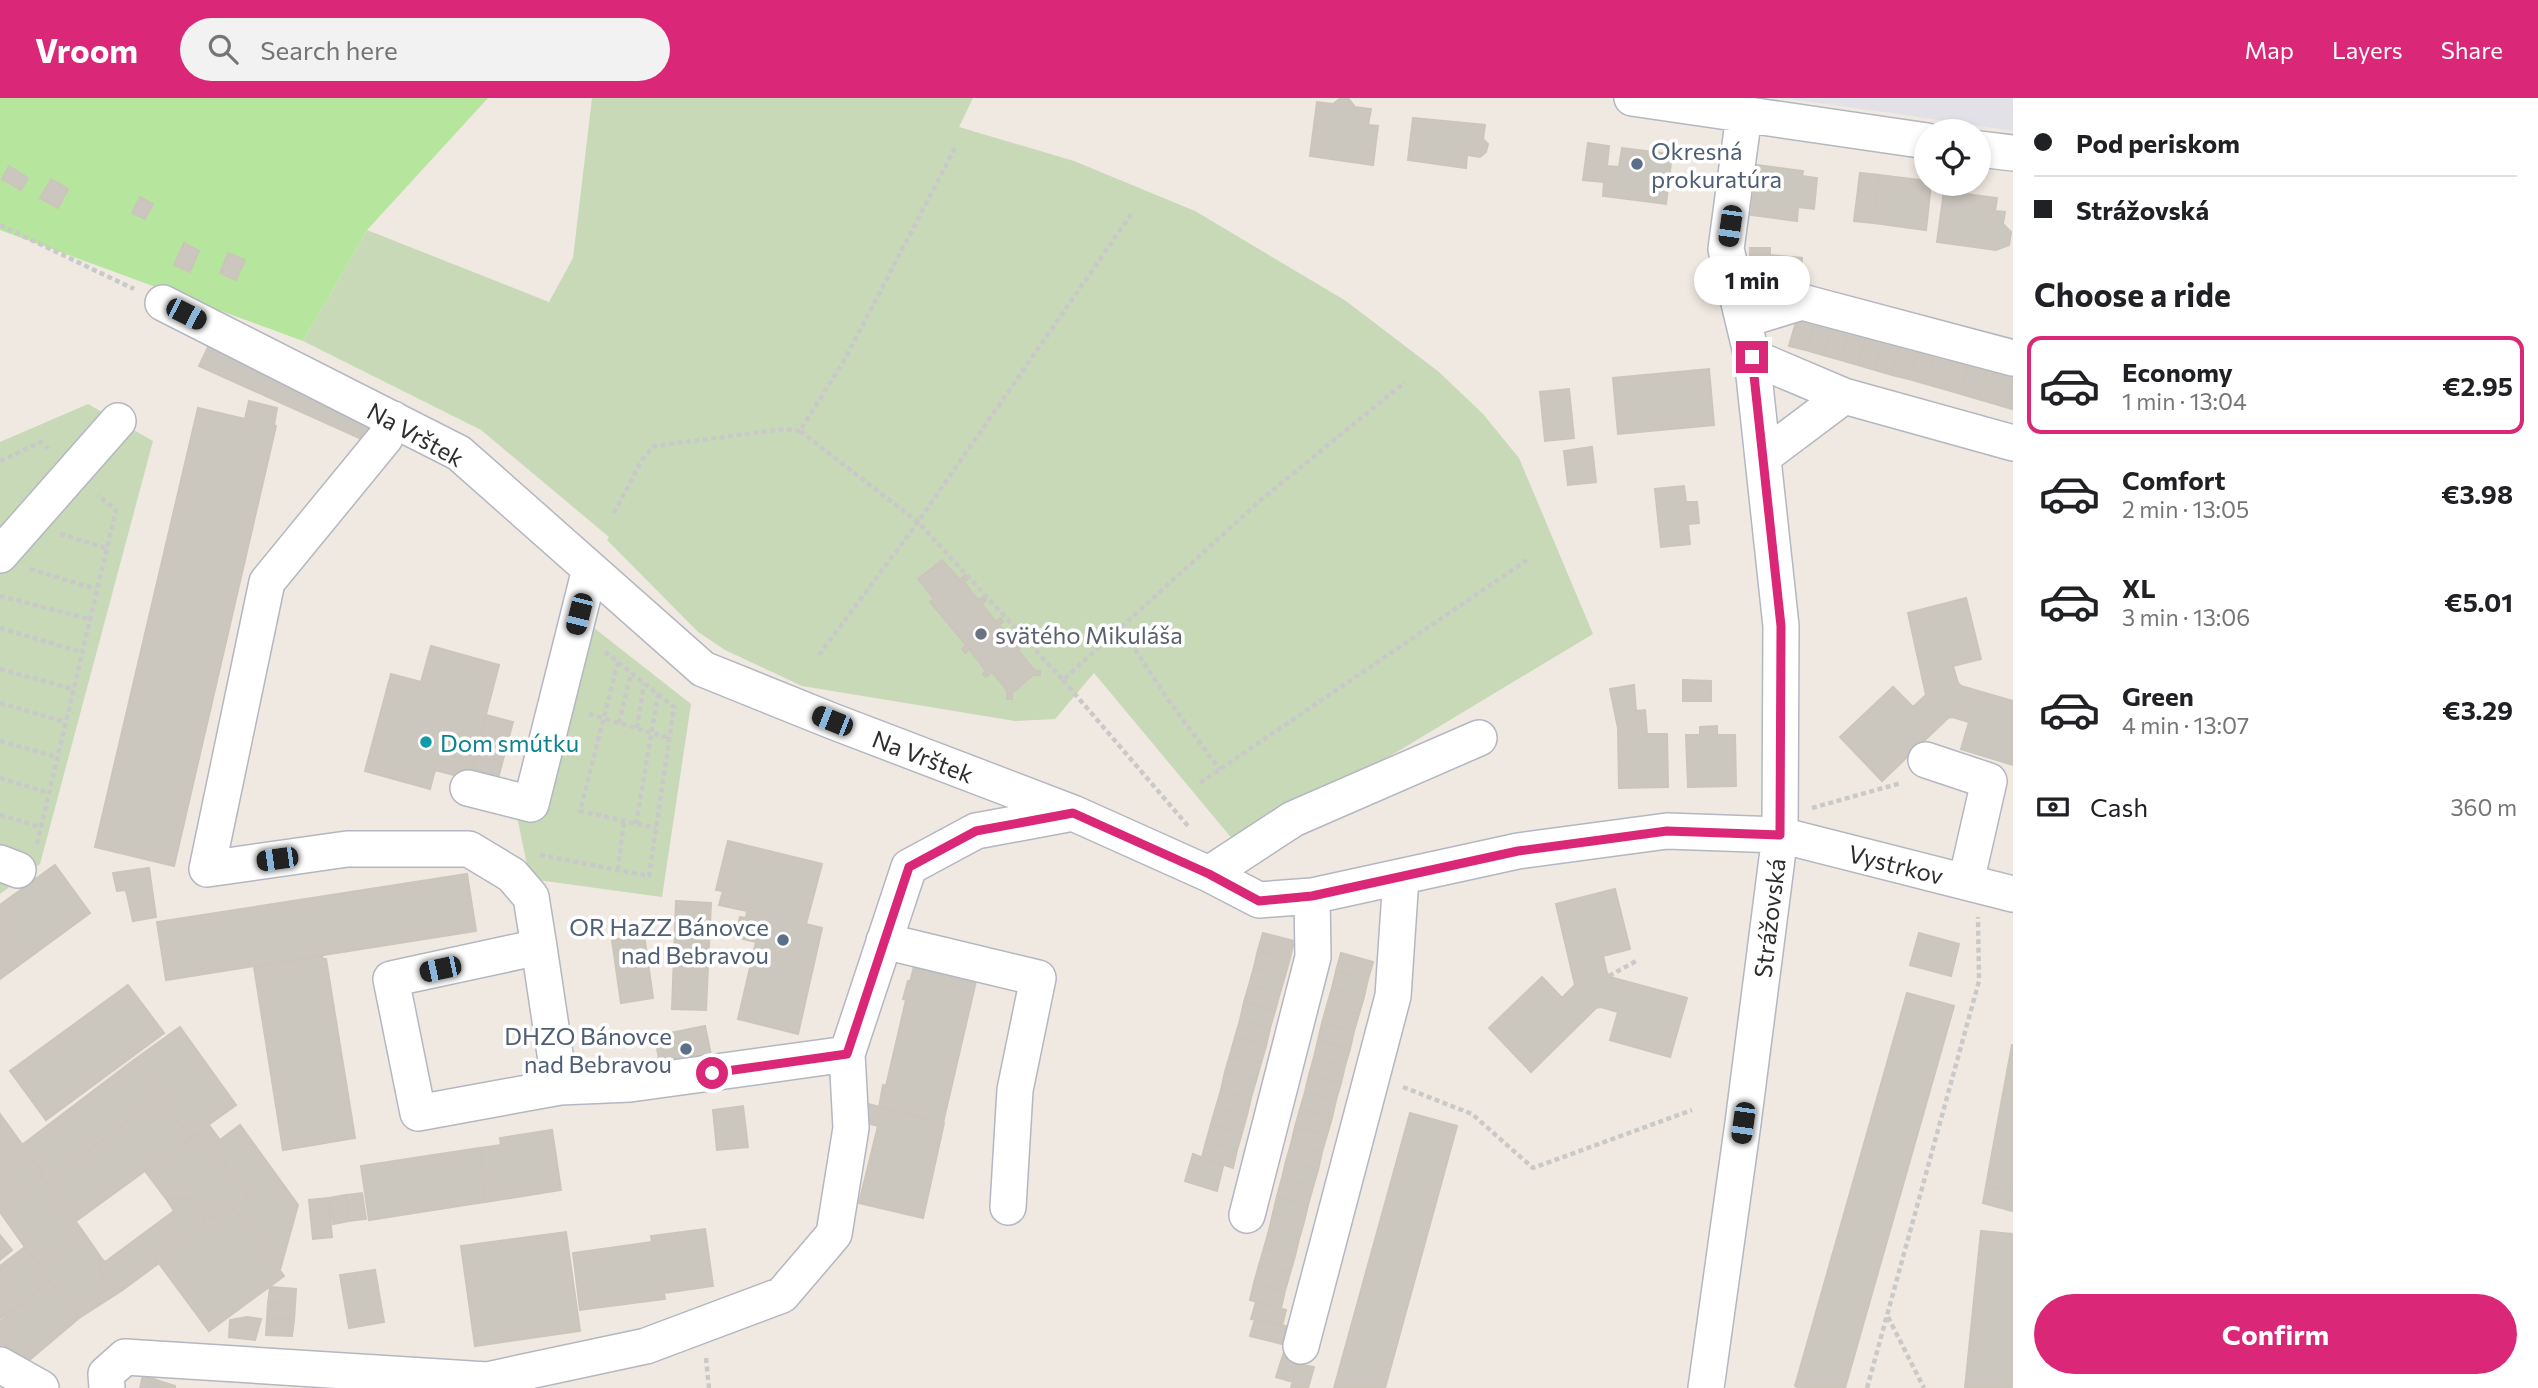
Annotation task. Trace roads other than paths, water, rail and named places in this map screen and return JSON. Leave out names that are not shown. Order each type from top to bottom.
[{"type":"street","points":[[1632,98],[1914,139]]},
{"type":"street","name":"Strážovská","points":[[1706,1388],[1742,1136],[1780,835],[1781,626],[1752,357],[1726,249],[1744,115]]},
{"type":"street","points":[[1991,150],[2013,153]]},
{"type":"street","points":[[1744,320],[1802,302],[2013,358]]},
{"type":"street","name":"Na Vrštek","points":[[163,303],[459,453],[703,669],[1073,813],[1209,874],[1259,901],[1312,896],[1518,851],[1667,831],[1780,835]]},
{"type":"street","points":[[1752,357],[1844,396],[2013,443]]},
{"type":"street","points":[[1764,456],[1844,396]]},
{"type":"street","points":[[393,419],[385,438],[267,582],[207,869],[347,849],[469,849],[512,875],[531,897],[559,1087]]},
{"type":"street","points":[[12,561],[27,525],[118,421]]},
{"type":"street","points":[[468,788],[531,804],[590,569]]},
{"type":"street","points":[[1209,874],[1293,819],[1479,738]]},
{"type":"street","points":[[1939,764],[1989,781],[1966,881]]},
{"type":"street","points":[[107,1388],[106,1374],[125,1357],[487,1380],[646,1346],[782,1295],[834,1234],[851,1128],[847,1054],[909,867],[976,831],[1073,813]]},
{"type":"street","name":"Vystrkov","points":[[1780,835],[2013,894]]},
{"type":"street","points":[[1301,1346],[1393,996],[1401,877]]},
{"type":"street","points":[[1247,1215],[1313,957],[1312,896]]},
{"type":"street","points":[[884,941],[1038,978],[1015,1090],[1008,1207]]},
{"type":"street","points":[[539,947],[391,979],[418,1114],[559,1087],[630,1084],[847,1054]]},
{"type":"street","points":[[0,1365],[41,1388]]},
{"type":"place","name":"Okresná prokuratúra","points":[[1637,164]]},
{"type":"place","name":"svätého Mikuláša","points":[[981,634]]},
{"type":"place","name":"Dom smútku","points":[[426,742]]},
{"type":"place","name":"OR HaZZ Bánovce nad Bebravou","points":[[783,940]]},
{"type":"place","name":"DHZO Bánovce nad Bebravou","points":[[686,1049]]}]
